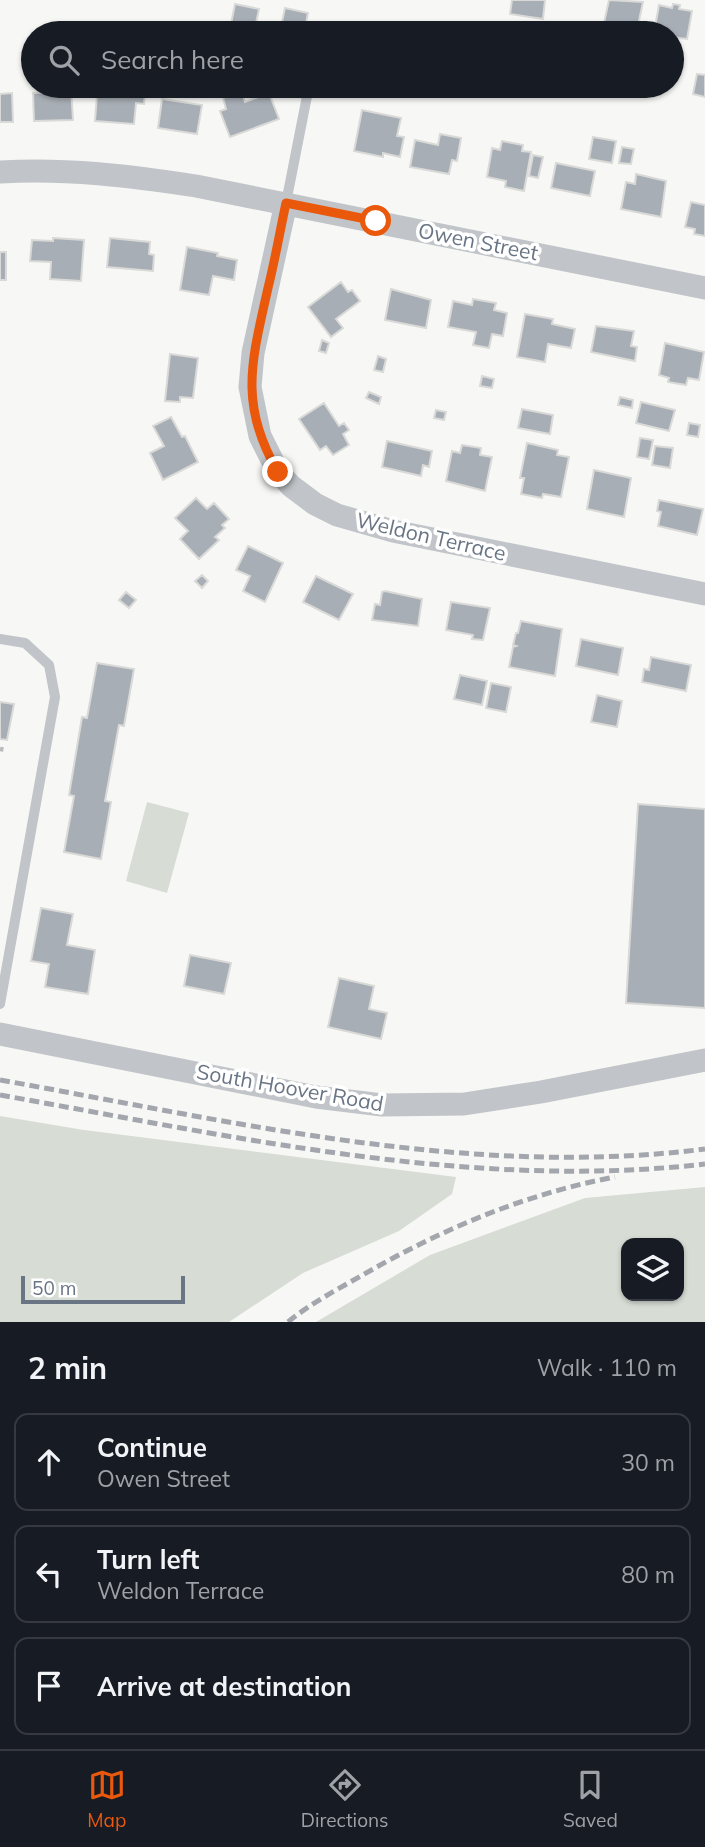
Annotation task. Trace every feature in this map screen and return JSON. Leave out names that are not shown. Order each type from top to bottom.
[{"type":"street","name":"Owen Street","points":[[0,172],[56,171],[128,176],[286,203],[705,288]]},
{"type":"street","name":"Weldon Terrace","points":[[286,203],[253,353],[250,387],[260,436],[278,472],[291,486],[315,504],[337,515],[393,531],[705,594]]},
{"type":"street","name":"South Hoover Road","points":[[0,1034],[316,1097],[382,1105],[464,1104],[705,1060]]},
{"type":"lane","points":[[286,203],[307,98]]},
{"type":"lane","points":[[0,639],[25,643],[49,665],[55,697],[0,1004]]},
{"type":"shaded area","points":[[147,802],[189,813],[167,893],[126,881]]},
{"type":"shaded area","points":[[0,1116],[84,1130],[456,1177],[452,1194],[399,1231],[303,1273],[229,1322],[0,1322]]},
{"type":"shaded area","points":[[705,1187],[705,1322],[316,1322],[430,1255],[585,1198]]},
{"type":"building","points":[[512,0],[545,0],[543,19],[510,14]]},
{"type":"building","points":[[609,0],[643,2],[639,21],[604,21]]},
{"type":"building","points":[[235,4],[259,9],[256,21],[232,21]]},
{"type":"building","points":[[673,4],[680,5],[679,9],[692,11],[687,39],[684,39],[684,21],[656,21],[659,5],[672,8]]},
{"type":"building","points":[[285,8],[308,13],[306,21],[282,21]]},
{"type":"building","points":[[697,74],[705,75],[705,97],[693,94]]},
{"type":"building","points":[[12,93],[13,122],[0,122],[0,94]]},
{"type":"building","points":[[33,98],[72,98],[73,120],[34,121]]},
{"type":"building","points":[[97,98],[145,98],[144,104],[136,103],[134,124],[95,121]]},
{"type":"building","points":[[223,98],[244,98],[245,102],[256,98],[271,98],[279,119],[230,137],[220,111],[226,109]]},
{"type":"building","points":[[162,99],[202,105],[197,134],[158,128]]},
{"type":"building","points":[[362,110],[401,118],[397,136],[404,137],[400,157],[383,153],[383,157],[354,151]]},
{"type":"building","points":[[440,134],[461,138],[457,161],[452,160],[449,174],[410,167],[415,140],[438,145]]},
{"type":"building","points":[[593,137],[616,141],[612,163],[589,159]]},
{"type":"building","points":[[502,141],[523,145],[522,151],[531,152],[524,191],[505,187],[506,181],[487,177],[492,148],[500,150]]},
{"type":"building","points":[[622,147],[634,149],[631,164],[619,163]]},
{"type":"building","points":[[533,155],[543,157],[538,178],[529,176]]},
{"type":"building","points":[[556,163],[595,171],[590,196],[551,188]]},
{"type":"building","points":[[636,174],[666,181],[661,217],[621,209],[626,182],[635,184]]},
{"type":"building","points":[[691,202],[705,205],[705,236],[694,234],[695,229],[685,227]]},
{"type":"building","points":[[53,238],[84,240],[81,281],[50,279],[51,262],[30,261],[32,240],[53,241]]},
{"type":"building","points":[[110,238],[150,242],[149,254],[154,255],[153,271],[107,267]]},
{"type":"building","points":[[187,247],[237,260],[234,280],[213,276],[209,295],[180,290]]},
{"type":"building","points":[[0,252],[6,252],[6,280],[0,280]]},
{"type":"building","points":[[341,282],[348,292],[352,290],[360,301],[336,319],[343,328],[331,337],[308,307]]},
{"type":"building","points":[[391,289],[431,300],[426,328],[385,320]]},
{"type":"building","points":[[473,299],[496,303],[494,310],[507,313],[503,336],[492,334],[489,348],[473,345],[476,332],[448,327],[453,301],[472,305]]},
{"type":"building","points":[[525,314],[553,319],[552,324],[575,329],[571,348],[548,344],[545,362],[517,357]]},
{"type":"building","points":[[596,326],[634,331],[631,346],[637,347],[635,361],[591,352]]},
{"type":"building","points":[[322,340],[329,343],[326,353],[319,351]]},
{"type":"building","points":[[665,343],[704,352],[699,380],[688,378],[686,385],[668,382],[669,378],[659,375]]},
{"type":"building","points":[[170,354],[198,358],[193,398],[180,397],[180,402],[165,401]]},
{"type":"building","points":[[378,356],[386,359],[383,372],[374,370]]},
{"type":"building","points":[[482,376],[494,379],[492,388],[480,386]]},
{"type":"building","points":[[369,392],[381,397],[379,404],[366,398]]},
{"type":"building","points":[[620,397],[633,400],[632,408],[618,405]]},
{"type":"building","points":[[641,402],[675,410],[669,431],[636,423]]},
{"type":"building","points":[[324,403],[339,426],[344,423],[349,430],[343,434],[349,445],[333,455],[326,446],[320,450],[299,419]]},
{"type":"building","points":[[522,409],[553,415],[550,434],[518,428]]},
{"type":"building","points":[[436,410],[446,412],[444,420],[434,418]]},
{"type":"building","points":[[171,417],[182,437],[185,436],[198,462],[163,480],[150,453],[164,446],[153,426]]},
{"type":"building","points":[[689,423],[700,425],[698,437],[687,435]]},
{"type":"building","points":[[640,438],[653,440],[649,459],[637,457]]},
{"type":"building","points":[[387,441],[432,451],[429,467],[423,465],[421,476],[382,467]]},
{"type":"building","points":[[527,443],[558,450],[557,455],[569,457],[561,497],[543,494],[542,498],[521,494],[524,478],[520,478]]},
{"type":"building","points":[[462,445],[481,448],[480,455],[492,457],[485,491],[446,481],[452,451],[460,453]]},
{"type":"building","points":[[655,446],[673,448],[670,468],[652,465]]},
{"type":"building","points":[[594,470],[631,478],[624,517],[587,509]]},
{"type":"building","points":[[196,498],[207,509],[214,503],[229,519],[222,525],[225,528],[215,537],[219,540],[199,559],[180,539],[188,531],[175,518]]},
{"type":"building","points":[[659,500],[703,509],[697,535],[658,526],[661,512],[657,511]]},
{"type":"building","points":[[248,546],[283,563],[265,602],[243,591],[250,576],[236,570]]},
{"type":"building","points":[[202,575],[208,581],[202,588],[195,581]]},
{"type":"building","points":[[316,576],[353,594],[339,620],[303,602]]},
{"type":"building","points":[[126,592],[136,600],[129,608],[119,600]]},
{"type":"building","points":[[382,592],[422,599],[418,626],[372,620],[375,604],[380,605]]},
{"type":"building","points":[[451,602],[490,608],[483,640],[472,639],[473,635],[446,630]]},
{"type":"building","points":[[521,621],[562,629],[555,676],[509,667]]},
{"type":"building","points":[[581,639],[623,648],[618,675],[576,666]]},
{"type":"building","points":[[651,657],[691,665],[686,691],[642,682],[644,669],[649,670]]},
{"type":"building","points":[[97,663],[134,669],[124,726],[119,725],[105,801],[111,802],[101,859],[64,852],[74,796],[69,795],[82,717],[87,718]]},
{"type":"building","points":[[460,675],[487,681],[482,705],[454,699]]},
{"type":"building","points":[[491,683],[511,687],[506,712],[486,708]]},
{"type":"building","points":[[597,695],[622,701],[617,727],[591,722]]},
{"type":"building","points":[[0,702],[14,704],[7,740],[0,739]]},
{"type":"building","points":[[638,804],[705,809],[705,1008],[626,1003]]},
{"type":"building","points":[[41,908],[73,914],[67,945],[95,950],[88,994],[45,987],[49,964],[31,961]]},
{"type":"building","points":[[190,955],[231,963],[224,994],[184,986]]},
{"type":"building","points":[[339,978],[374,986],[369,1009],[387,1013],[381,1039],[328,1027]]},
{"type":"railway","points":[[0,1080],[262,1128],[439,1151],[528,1157],[616,1156],[705,1149]]},
{"type":"railway","points":[[0,1095],[263,1142],[439,1165],[528,1170],[616,1170],[705,1164]]},
{"type":"railway","points":[[288,1322],[314,1303],[391,1259],[452,1229],[548,1193],[615,1177]]},
{"type":"route","points":[[278,472],[260,436],[250,387],[253,353],[286,203],[376,221]]}]
